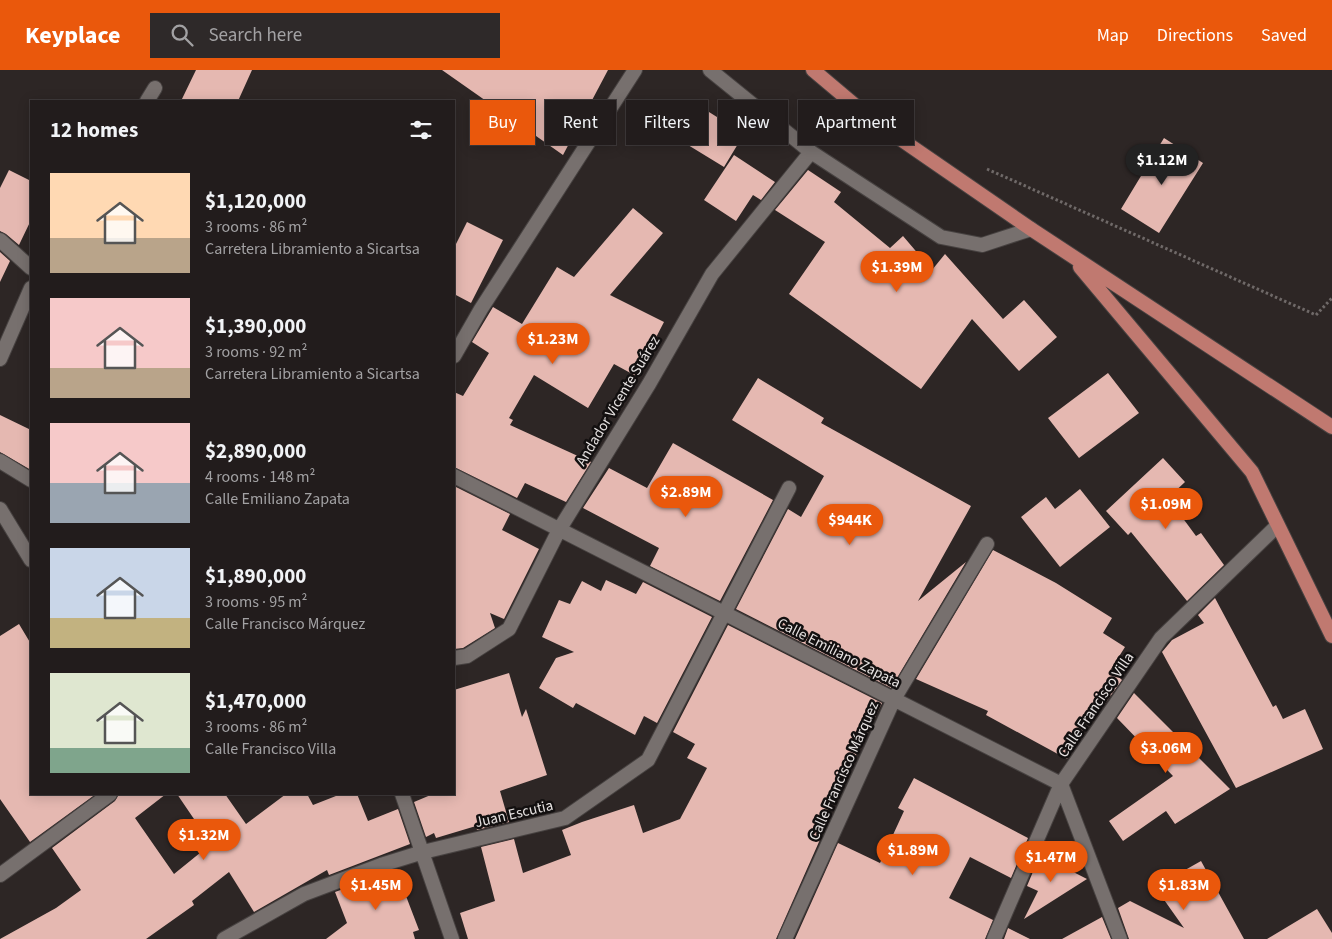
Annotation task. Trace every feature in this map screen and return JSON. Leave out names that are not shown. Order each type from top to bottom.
[{"type":"main road","points":[[813,70],[870,118],[1031,230],[1332,427]]},
{"type":"main road","points":[[1070,255],[1252,472],[1332,636]]},
{"type":"street","points":[[455,354],[481,308],[635,70]]},
{"type":"street","points":[[710,70],[811,152],[941,237],[982,245],[1031,230]]},
{"type":"street","points":[[148,100],[155,88]]},
{"type":"street","name":"Andador Vicente Suárez","points":[[455,658],[467,656],[509,629],[558,530],[649,384],[712,274],[811,152]]},
{"type":"street","points":[[0,240],[30,267]]},
{"type":"street","points":[[0,359],[30,290]]},
{"type":"street","points":[[0,461],[30,479]]},
{"type":"street","name":"Calle Emiliano Zapata","points":[[455,477],[1062,784]]},
{"type":"street","name":"Juan Escutia","points":[[224,939],[304,894],[423,852],[565,818],[648,760],[789,488]]},
{"type":"street","points":[[0,509],[30,558]]},
{"type":"street","name":"Calle Francisco Villa","points":[[994,939],[1062,784],[1161,638],[1278,526]]},
{"type":"street","name":"Calle Francisco Márquez","points":[[785,939],[894,699],[987,544]]},
{"type":"street","points":[[1062,784],[1120,939]]},
{"type":"street","points":[[0,875],[109,795]]},
{"type":"street","points":[[402,795],[452,939]]},
{"type":"path","points":[[979,166],[1316,315],[1332,298]]},
{"type":"building","points":[[196,70],[252,70],[238,100],[181,100]]},
{"type":"building","points":[[442,70],[608,70],[592,100],[545,100],[545,142],[535,135],[535,100],[485,100]]},
{"type":"building","points":[[709,112],[718,118],[718,145],[737,145],[724,167],[688,145],[708,145]]},
{"type":"building","points":[[1164,138],[1203,163],[1159,233],[1121,209]]},
{"type":"building","points":[[549,145],[568,145],[563,155]]},
{"type":"building","points":[[734,155],[775,182],[761,200],[753,195],[736,221],[704,200]]},
{"type":"building","points":[[9,170],[30,180],[30,222],[19,245],[0,231],[0,188]]},
{"type":"building","points":[[808,170],[841,192],[834,202],[890,248],[903,236],[932,270],[945,254],[1003,319],[1024,300],[1057,337],[1019,371],[972,319],[921,389],[789,294],[825,242],[775,210]]},
{"type":"building","points":[[633,208],[663,233],[610,295],[664,322],[636,376],[614,364],[588,408],[534,375],[509,418],[513,420],[510,425],[591,462],[566,502],[525,483],[517,498],[455,467],[455,392],[463,396],[489,353],[472,342],[493,307],[522,324],[557,267],[574,277]]},
{"type":"building","points":[[467,222],[503,240],[471,303],[455,295],[455,246]]},
{"type":"building","points":[[0,252],[10,261],[0,282]]},
{"type":"building","points":[[1108,373],[1139,413],[1079,458],[1048,418]]},
{"type":"building","points":[[758,378],[824,418],[821,423],[971,506],[918,601],[966,562],[891,688],[736,609],[788,509],[801,517],[824,476],[732,420]]},
{"type":"building","points":[[0,415],[30,430],[30,469],[0,452]]},
{"type":"building","points":[[673,443],[773,500],[720,601],[650,566],[659,548],[583,508],[609,468],[647,488]]},
{"type":"building","points":[[1163,458],[1185,482],[1168,498],[1196,536],[1201,533],[1224,565],[1187,601],[1131,532],[1128,535],[1106,511]]},
{"type":"building","points":[[455,486],[510,514],[502,530],[539,549],[504,619],[490,613],[495,628],[463,648],[455,649]]},
{"type":"building","points":[[1080,489],[1110,527],[1060,567],[1021,517],[1046,497],[1055,509]]},
{"type":"building","points":[[993,550],[1056,583],[1112,618],[1103,633],[1125,647],[1111,669],[1122,680],[1104,705],[1099,700],[1067,759],[986,715],[988,711],[916,679]]},
{"type":"building","points":[[606,580],[636,594],[643,582],[712,617],[657,723],[644,716],[635,735],[576,703],[573,708],[539,688],[556,658],[574,652],[542,637],[559,600],[570,604],[582,581],[601,591]]},
{"type":"building","points":[[1215,598],[1273,707],[1276,705],[1283,719],[1305,709],[1323,749],[1236,788],[1162,652],[1172,640],[1204,623],[1198,615]]},
{"type":"building","points":[[19,624],[30,642],[30,795],[95,795],[30,842],[0,799],[0,636]]},
{"type":"building","points":[[728,625],[882,703],[817,833],[822,835],[776,939],[468,939],[460,913],[495,901],[481,847],[514,839],[523,873],[571,855],[562,830],[582,822],[634,805],[643,833],[680,819],[707,768],[687,758],[695,744],[673,732]]},
{"type":"building","points":[[509,673],[522,717],[526,709],[547,775],[500,791],[509,822],[477,830],[476,826],[436,838],[434,833],[426,837],[414,802],[431,795],[455,795],[455,690]]},
{"type":"building","points":[[1134,693],[1230,789],[1175,824],[1166,811],[1123,841],[1109,821],[1173,776],[1117,718]]},
{"type":"building","points":[[914,778],[1028,838],[1011,878],[970,857],[949,898],[993,920],[985,939],[795,939],[838,843],[880,863],[904,811],[898,808]]},
{"type":"building","points":[[118,795],[165,795],[135,818],[174,874],[211,844],[178,795],[226,795],[246,824],[285,795],[308,795],[313,805],[338,795],[357,795],[368,821],[398,809],[410,844],[329,875],[327,870],[254,912],[229,872],[192,901],[194,905],[146,939],[0,939],[56,908],[81,890],[52,848],[115,801]]},
{"type":"building","points":[[1040,855],[1087,879],[1024,919],[1038,891],[1027,886]]},
{"type":"building","points":[[1201,861],[1244,939],[1129,939],[1118,908],[1130,901],[1184,928],[1155,887]]},
{"type":"building","points":[[396,870],[419,930],[413,932],[415,939],[326,939],[347,923],[335,892]]},
{"type":"building","points":[[1317,909],[1332,933],[1332,939],[1267,939]]},
{"type":"building","points":[[1102,917],[1111,939],[1062,939]]},
{"type":"building","points":[[1008,928],[1030,939],[1004,939]]}]
